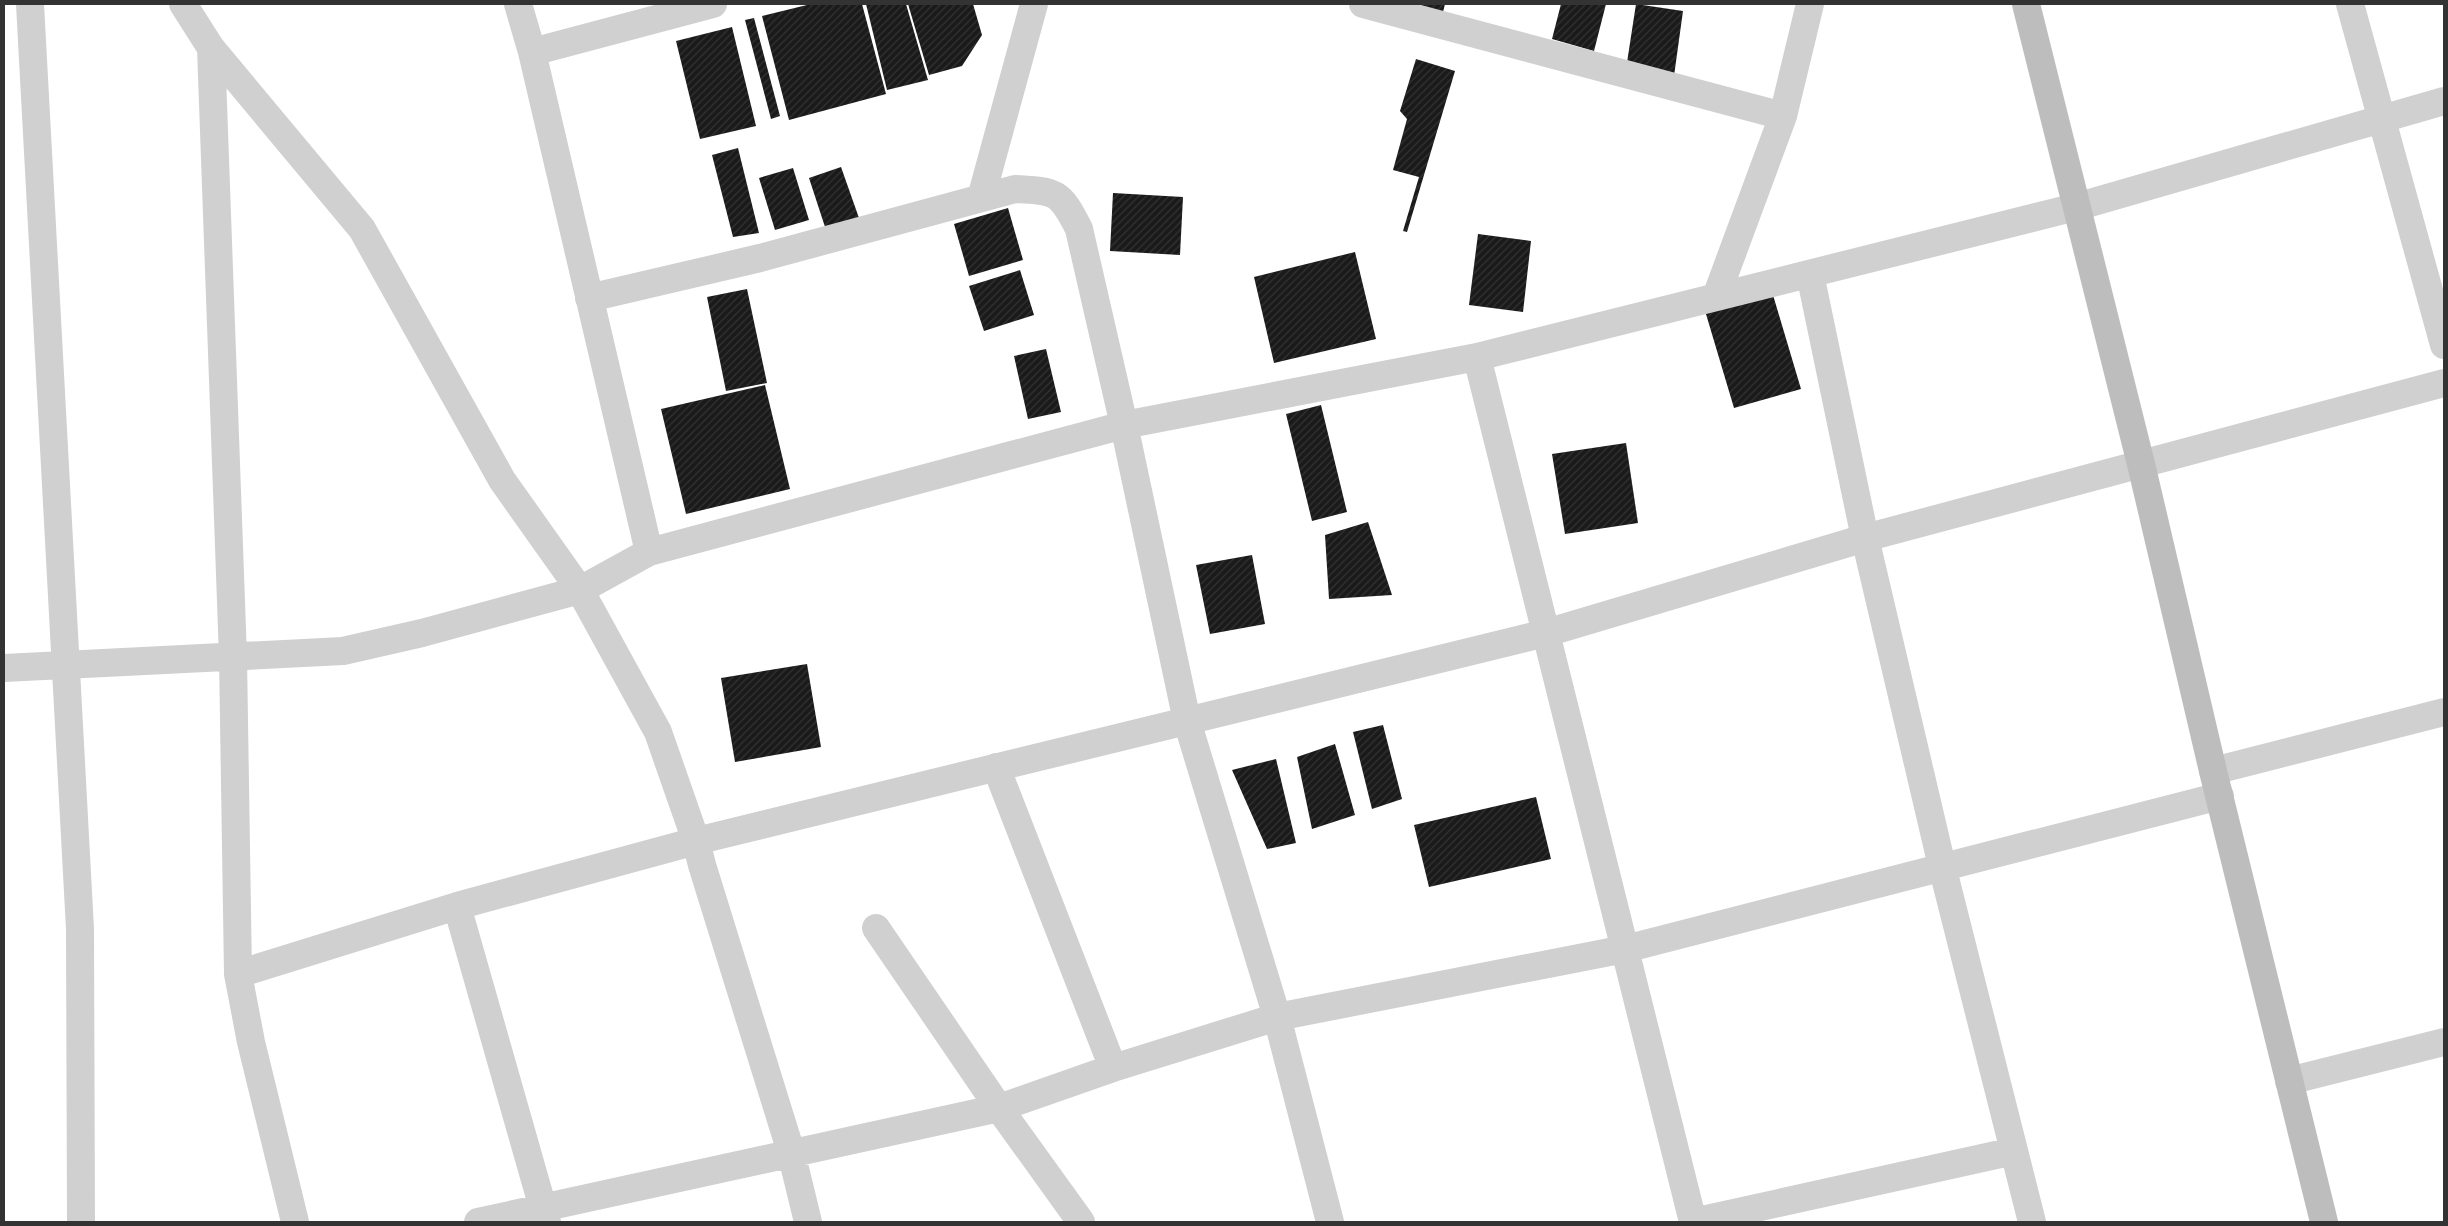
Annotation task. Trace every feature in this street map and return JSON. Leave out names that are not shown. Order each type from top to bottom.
[{"type":"street","points":[[30,4],[80,929],[81,1222]]},
{"type":"street","points":[[183,4],[211,48],[362,228],[502,480],[580,590],[658,732],[696,841],[791,1152],[808,1222]]},
{"type":"street","points":[[518,4],[532,52],[649,552]]},
{"type":"street","points":[[532,52],[713,4]]},
{"type":"street","points":[[981,198],[1034,4]]},
{"type":"street","points":[[1362,4],[1783,116]]},
{"type":"street","points":[[1716,297],[1783,116],[1810,4]]},
{"type":"street","points":[[2026,4],[2141,464],[2324,1222]]},
{"type":"street","points":[[2350,4],[2383,118],[2444,345]]},
{"type":"street","points":[[211,48],[233,656],[238,974],[251,1042],[295,1222]]},
{"type":"street","points":[[4,668],[343,651],[422,633],[580,590],[649,552],[1124,425],[1477,357],[2076,207],[2444,101]]},
{"type":"street","points":[[589,298],[760,258],[1015,189],[1047,190],[1066,204],[1079,229],[1124,425],[1187,721],[1277,1018],[1330,1222]]},
{"type":"street","points":[[1810,274],[1865,538],[1942,866],[2032,1222]]},
{"type":"street","points":[[1477,357],[1693,1222],[2014,1151]]},
{"type":"street","points":[[238,974],[457,906],[696,841],[1546,633],[1865,538],[2444,383]]},
{"type":"street","points":[[478,1222],[545,1215],[791,1152],[999,1108],[1112,1068],[1277,1018],[1625,949],[1942,866],[2217,784],[2444,712]]},
{"type":"street","points":[[996,767],[1112,1068]]},
{"type":"street","points":[[457,906],[545,1215]]},
{"type":"street","points":[[876,928],[999,1108],[1081,1222]]},
{"type":"street","points":[[2289,1081],[2444,1042]]},
{"type":"building","points":[[811,4],[862,4],[886,94],[789,120],[762,16]]},
{"type":"building","points":[[866,4],[906,4],[928,80],[887,90]]},
{"type":"building","points":[[908,4],[973,4],[982,35],[962,66],[929,75]]},
{"type":"building","points":[[1399,4],[1445,4],[1442,16]]},
{"type":"building","points":[[1561,4],[1606,4],[1594,51],[1552,39]]},
{"type":"building","points":[[1636,4],[1683,11],[1674,76],[1626,69]]},
{"type":"building","points":[[754,18],[780,116],[771,119],[745,20]]},
{"type":"building","points":[[732,27],[756,126],[700,139],[676,41]]},
{"type":"building","points":[[1416,59],[1455,71],[1407,232],[1403,231],[1419,177],[1393,170],[1407,119],[1400,111]]},
{"type":"building","points":[[738,148],[759,233],[733,237],[712,155]]},
{"type":"building","points":[[841,167],[859,218],[826,230],[809,178]]},
{"type":"building","points":[[793,168],[809,220],[775,230],[759,178]]},
{"type":"building","points":[[1113,193],[1183,197],[1180,255],[1110,251]]},
{"type":"building","points":[[1008,208],[1023,260],[969,276],[954,224]]},
{"type":"building","points":[[1478,234],[1531,241],[1523,312],[1469,305]]},
{"type":"building","points":[[1355,252],[1376,339],[1274,363],[1254,277]]},
{"type":"building","points":[[1020,270],[1034,315],[984,331],[969,286]]},
{"type":"building","points":[[1770,285],[1801,389],[1734,408],[1703,304]]},
{"type":"building","points":[[747,289],[767,383],[726,391],[707,297]]},
{"type":"building","points":[[1046,349],[1061,412],[1028,419],[1014,356]]},
{"type":"building","points":[[765,385],[790,489],[686,514],[661,409]]},
{"type":"building","points":[[1321,405],[1347,512],[1312,521],[1286,414]]},
{"type":"building","points":[[1626,443],[1638,523],[1565,534],[1552,454]]},
{"type":"building","points":[[1368,522],[1392,595],[1329,599],[1325,535]]},
{"type":"building","points":[[1252,555],[1265,624],[1210,634],[1196,565]]},
{"type":"building","points":[[807,664],[821,747],[735,762],[721,678]]},
{"type":"building","points":[[1383,725],[1402,799],[1372,809],[1353,732]]},
{"type":"building","points":[[1335,744],[1355,815],[1312,829],[1297,757]]},
{"type":"building","points":[[1276,759],[1296,843],[1267,849],[1232,770]]},
{"type":"building","points":[[1536,797],[1551,859],[1429,887],[1414,825]]}]
